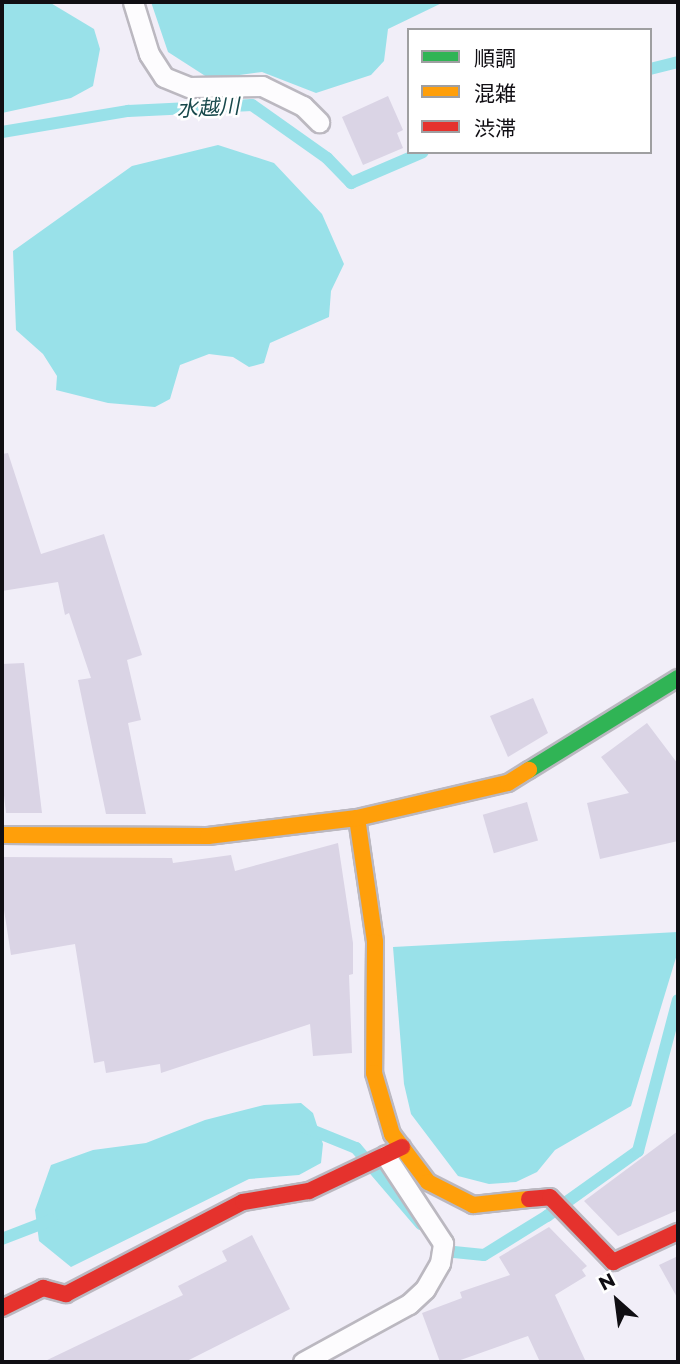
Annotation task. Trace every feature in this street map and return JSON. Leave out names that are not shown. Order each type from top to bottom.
[{"type":"street","points":[[2,835],[208,836],[357,818],[508,783],[678,678]]},
{"type":"street","points":[[357,818],[375,942],[374,1073],[393,1134],[393,1151],[428,1182],[473,1205],[550,1197],[613,1262],[678,1232]]},
{"type":"street","points":[[2,1308],[43,1288],[66,1294],[243,1202],[309,1191],[393,1151]]},
{"type":"lane","points":[[132,2],[149,54],[164,77],[189,87],[262,86],[303,106],[319,122]]},
{"type":"lane","points":[[303,1362],[409,1304],[425,1289],[440,1263],[443,1243],[393,1151]]},
{"type":"water","points":[[2,2],[49,2],[94,29],[100,49],[93,86],[71,98],[2,113]]},
{"type":"water","points":[[151,2],[444,2],[388,29],[384,61],[371,75],[316,93],[262,72],[210,79],[168,52]]},
{"type":"water","points":[[218,145],[274,163],[322,214],[344,264],[331,291],[329,317],[270,343],[264,363],[249,367],[233,357],[209,354],[180,365],[170,399],[155,407],[108,403],[56,390],[57,376],[43,354],[16,330],[13,251],[132,166]]},
{"type":"water","points":[[678,932],[678,951],[631,1106],[555,1150],[537,1172],[516,1182],[489,1184],[458,1176],[411,1114],[404,1084],[393,947]]},
{"type":"water","points":[[301,1103],[313,1113],[323,1144],[321,1163],[299,1175],[249,1179],[71,1267],[39,1241],[35,1210],[51,1165],[93,1150],[146,1143],[205,1120],[264,1105]]},
{"type":"building","points":[[388,96],[403,130],[397,133],[403,148],[363,165],[342,117]]},
{"type":"building","points":[[8,453],[41,554],[104,534],[142,655],[127,660],[141,720],[128,723],[146,814],[106,814],[78,680],[91,678],[69,613],[65,615],[58,582],[2,591],[2,454]]},
{"type":"building","points":[[24,663],[42,813],[6,813],[2,778],[2,664]]},
{"type":"building","points":[[533,698],[548,733],[508,757],[490,716]]},
{"type":"building","points":[[647,723],[678,764],[678,841],[600,859],[587,803],[629,793],[601,757]]},
{"type":"building","points":[[527,802],[538,840],[494,853],[483,815]]},
{"type":"building","points":[[338,843],[353,943],[353,974],[349,975],[352,1053],[313,1056],[310,1024],[161,1073],[160,1064],[106,1073],[104,1061],[94,1063],[75,944],[11,955],[2,897],[2,857],[172,858],[173,863],[231,855],[235,871]]},
{"type":"building","points":[[678,1131],[678,1210],[618,1236],[584,1201]]},
{"type":"building","points":[[549,1227],[587,1266],[582,1270],[586,1276],[555,1295],[586,1362],[540,1362],[528,1336],[455,1362],[440,1362],[422,1313],[462,1298],[460,1292],[510,1275],[499,1257]]},
{"type":"building","points":[[252,1235],[290,1309],[185,1362],[43,1362],[183,1295],[178,1286],[227,1261],[222,1251]]},
{"type":"building","points":[[678,1256],[678,1299],[659,1265]]},
{"type":"waterway","name":"水越川","points":[[652,68],[678,62]]},
{"type":"waterway","name":"水越川","points":[[2,132],[128,111],[252,105],[327,158],[351,183],[418,154]]},
{"type":"waterway","points":[[438,1243],[444,1251],[484,1255],[547,1216],[638,1151],[678,1000]]},
{"type":"waterway","points":[[304,1127],[356,1148],[421,1224]]},
{"type":"waterway","points":[[2,1239],[51,1220]]},
{"type":"traffic: fast","points":[[529,770],[678,678]]},
{"type":"traffic: slow","points":[[2,835],[208,836],[357,818],[508,783],[529,770]]},
{"type":"traffic: slow","points":[[357,818],[375,942],[374,1073],[392,1134],[428,1182],[473,1205],[529,1199]]},
{"type":"traffic: jam","points":[[2,1308],[43,1288],[66,1294],[243,1202],[309,1191],[402,1147]]},
{"type":"traffic: jam","points":[[529,1199],[550,1197],[613,1262],[678,1232]]}]
